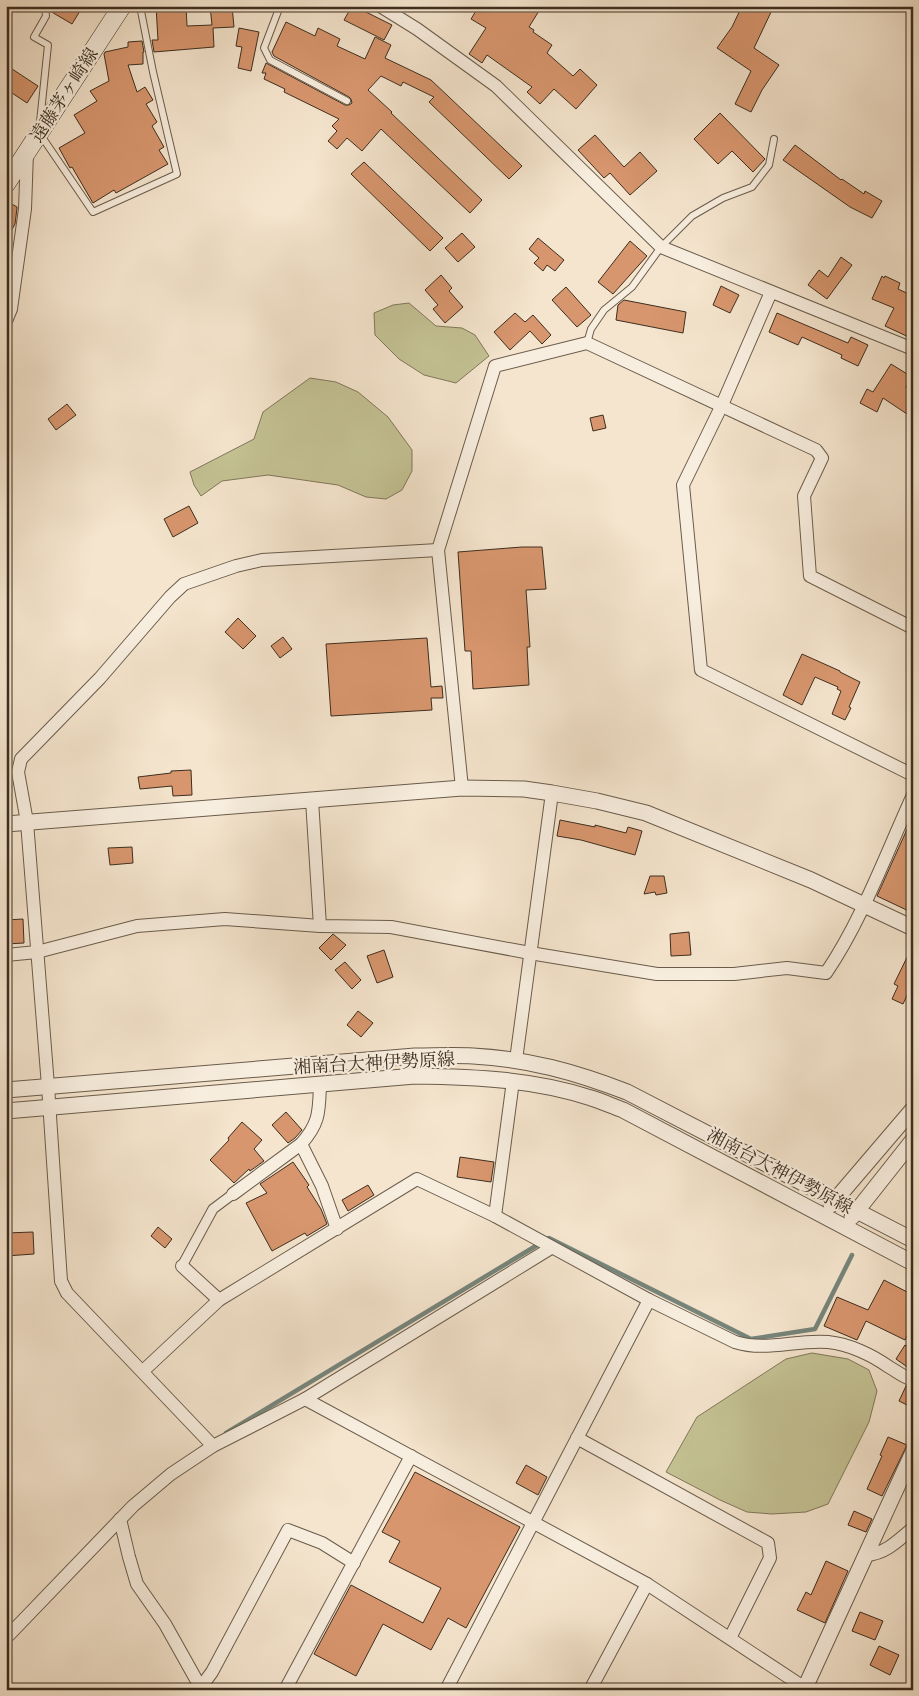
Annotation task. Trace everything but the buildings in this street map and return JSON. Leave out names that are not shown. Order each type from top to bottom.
[{"type":"main road","name":"遠藤茅ヶ崎線","points":[[6,184],[122,6]]},
{"type":"street","points":[[380,6],[417,29],[496,86],[661,247],[913,349]]},
{"type":"street","points":[[6,321],[12,299],[25,209],[27,152]]},
{"type":"street","points":[[771,292],[722,405],[683,485],[701,670],[913,775]]},
{"type":"street","points":[[462,788],[438,550],[495,366],[587,342],[816,450],[822,458],[804,496],[810,576],[913,628]]},
{"type":"street","points":[[213,1446],[68,1293],[61,1281],[37,952],[26,822],[18,772],[21,759],[100,678],[170,597],[184,584],[236,566],[262,560],[438,550]]},
{"type":"street","points":[[6,824],[462,788],[524,789],[597,801],[646,813],[811,880],[913,928]]},
{"type":"street","points":[[516,1060],[552,793]]},
{"type":"street","points":[[6,955],[37,952],[137,926],[225,919],[320,926],[391,927],[657,974],[734,974],[786,968],[826,973],[864,904],[913,795]]},
{"type":"street","points":[[312,800],[320,926]]},
{"type":"street","name":"湘南台大神伊勢原線","points":[[6,1090],[415,1056],[472,1056],[516,1060],[560,1068],[627,1092],[913,1240]]},
{"type":"street","name":"湘南台大神伊勢原線","points":[[6,1111],[415,1076],[470,1077],[513,1081],[590,1097],[623,1110],[913,1263]]},
{"type":"street","points":[[495,1216],[513,1081]]},
{"type":"street","points":[[219,1300],[182,1266],[213,1209],[301,1144],[314,1126],[320,1112],[320,1084]]},
{"type":"street","points":[[824,1215],[913,1109]]},
{"type":"street","points":[[845,1226],[913,1140]]},
{"type":"street","points":[[301,1144],[322,1186],[337,1229]]},
{"type":"street","points":[[142,1370],[219,1300],[416,1179],[495,1216],[648,1300],[735,1342],[748,1346],[827,1342],[843,1345],[876,1359],[902,1376],[913,1380]]},
{"type":"street","points":[[6,1638],[133,1506],[171,1474],[213,1446],[305,1399],[551,1248]]},
{"type":"street","points":[[446,1690],[648,1300]]},
{"type":"street","points":[[305,1399],[647,1584],[805,1689],[913,1452]]},
{"type":"street","points":[[577,1438],[768,1543],[770,1558],[730,1638]]},
{"type":"street","points":[[285,1690],[411,1456]]},
{"type":"street","points":[[120,1519],[137,1584],[165,1624],[201,1688],[212,1672],[288,1530],[322,1543],[354,1563]]},
{"type":"street","points":[[866,1555],[884,1551],[913,1528]]},
{"type":"street","points":[[590,1690],[647,1584]]},
{"type":"lane","points":[[45,6],[46,16],[34,37],[48,45],[39,133],[93,212],[177,174],[140,6]]},
{"type":"lane","points":[[280,6],[264,48],[270,60],[347,101]]},
{"type":"lane","points":[[587,342],[591,329],[604,310],[632,287],[661,247],[692,216],[723,198],[752,187],[769,165],[774,139]]},
{"type":"shaded area","points":[[409,303],[436,326],[462,328],[475,335],[489,356],[456,383],[424,375],[399,359],[375,335],[374,313],[393,305]]},
{"type":"shaded area","points":[[310,378],[336,382],[358,392],[388,417],[412,450],[412,471],[402,490],[386,499],[366,497],[338,485],[268,475],[222,481],[201,496],[194,485],[190,472],[254,439],[263,412]]},
{"type":"shaded area","points":[[812,1353],[848,1359],[869,1370],[877,1391],[869,1422],[828,1504],[806,1512],[772,1514],[747,1512],[666,1472],[697,1417],[786,1359]]},
{"type":"waterway","points":[[226,1433],[549,1238],[751,1339],[815,1329],[852,1255]]}]
